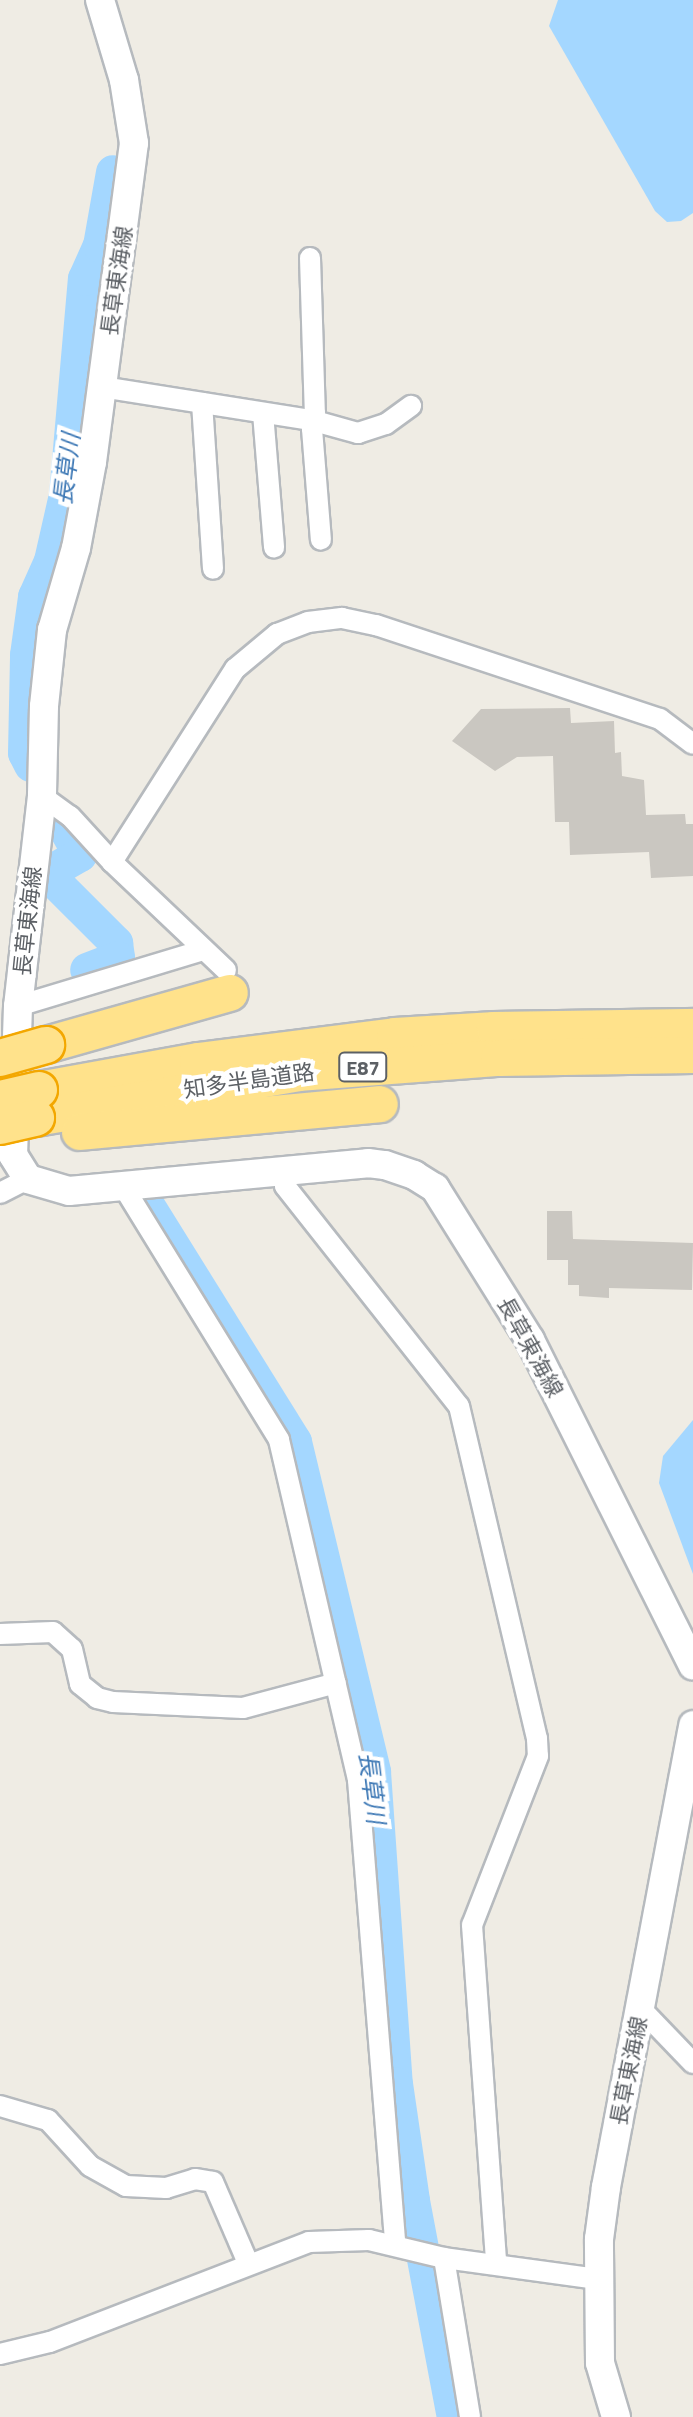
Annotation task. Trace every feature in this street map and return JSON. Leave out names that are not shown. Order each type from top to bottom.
[{"type":"highway","points":[[0,1058],[228,982]]},
{"type":"highway","name":"知多半島道路","points":[[27,1125],[198,1061],[381,1038],[495,1030],[693,1027]]},
{"type":"highway","name":"知多半島道路","points":[[0,1126],[27,1125],[203,1087],[327,1070],[499,1058],[693,1055]]},
{"type":"highway","name":"知多半島道路","points":[[0,1099],[27,1125]]},
{"type":"highway","points":[[27,1125],[100,1128],[380,1104]]},
{"type":"main road","name":"長草東海線","points":[[100,0],[124,80],[134,143],[102,387],[76,548],[52,630],[44,706],[42,796],[18,1006],[13,1155],[28,1179],[69,1191],[385,1165],[414,1175],[435,1188],[530,1340],[693,1665]]},
{"type":"main road","name":"長草東海線","points":[[616,2417],[600,2363],[597,2279],[606,2187],[688,1772],[693,1725]]},
{"type":"street","points":[[310,258],[321,540]]},
{"type":"street","points":[[102,387],[314,421],[358,433],[386,424],[411,406]]},
{"type":"street","points":[[202,403],[213,569]]},
{"type":"street","points":[[263,413],[274,548]]},
{"type":"street","points":[[112,862],[235,669],[277,634],[308,622],[342,618],[376,625],[660,719],[693,744]]},
{"type":"street","points":[[42,796],[70,816],[112,862],[204,950],[228,982]]},
{"type":"street","points":[[18,1006],[204,950]]},
{"type":"street","points":[[283,1171],[285,1186],[459,1406],[537,1739],[538,1756],[472,1925],[496,2263]]},
{"type":"street","points":[[0,1193],[28,1179]]},
{"type":"street","points":[[123,1186],[279,1440],[358,1780],[395,2244]]},
{"type":"street","points":[[0,1634],[53,1632],[72,1649],[80,1684],[97,1698],[113,1702],[243,1708],[336,1683]]},
{"type":"street","points":[[641,2009],[690,2054]]},
{"type":"street","points":[[0,2106],[48,2120],[90,2166],[126,2186],[166,2188],[195,2179],[213,2182],[248,2263]]},
{"type":"street","points":[[0,2354],[50,2342],[309,2242],[335,2239],[395,2244],[444,2258],[597,2279]]},
{"type":"street","points":[[444,2258],[470,2417]]},
{"type":"water","points":[[558,0],[693,0],[693,213],[681,221],[667,222],[655,211],[549,26]]},
{"type":"water","points":[[693,1420],[693,1574],[659,1483],[663,1456]]},
{"type":"building","points":[[570,708],[571,723],[614,721],[615,753],[621,752],[622,776],[644,780],[646,815],[685,814],[686,824],[693,824],[693,876],[651,878],[649,852],[570,855],[569,822],[555,822],[553,756],[517,757],[495,771],[452,741],[481,709]]},
{"type":"building","points":[[547,1211],[572,1211],[573,1239],[693,1243],[692,1290],[609,1288],[609,1298],[579,1296],[579,1285],[568,1285],[568,1260],[547,1260]]},
{"type":"waterway","name":"長草川","points":[[31,765],[25,753],[27,655],[35,597],[51,561],[66,495],[85,279],[100,246],[113,172]]},
{"type":"waterway","name":"長草川","points":[[65,828],[80,855],[47,874],[116,943],[118,958],[87,970]]},
{"type":"waterway","name":"長草川","points":[[147,1204],[295,1442],[374,1772],[396,2084],[413,2201],[454,2417]]}]
